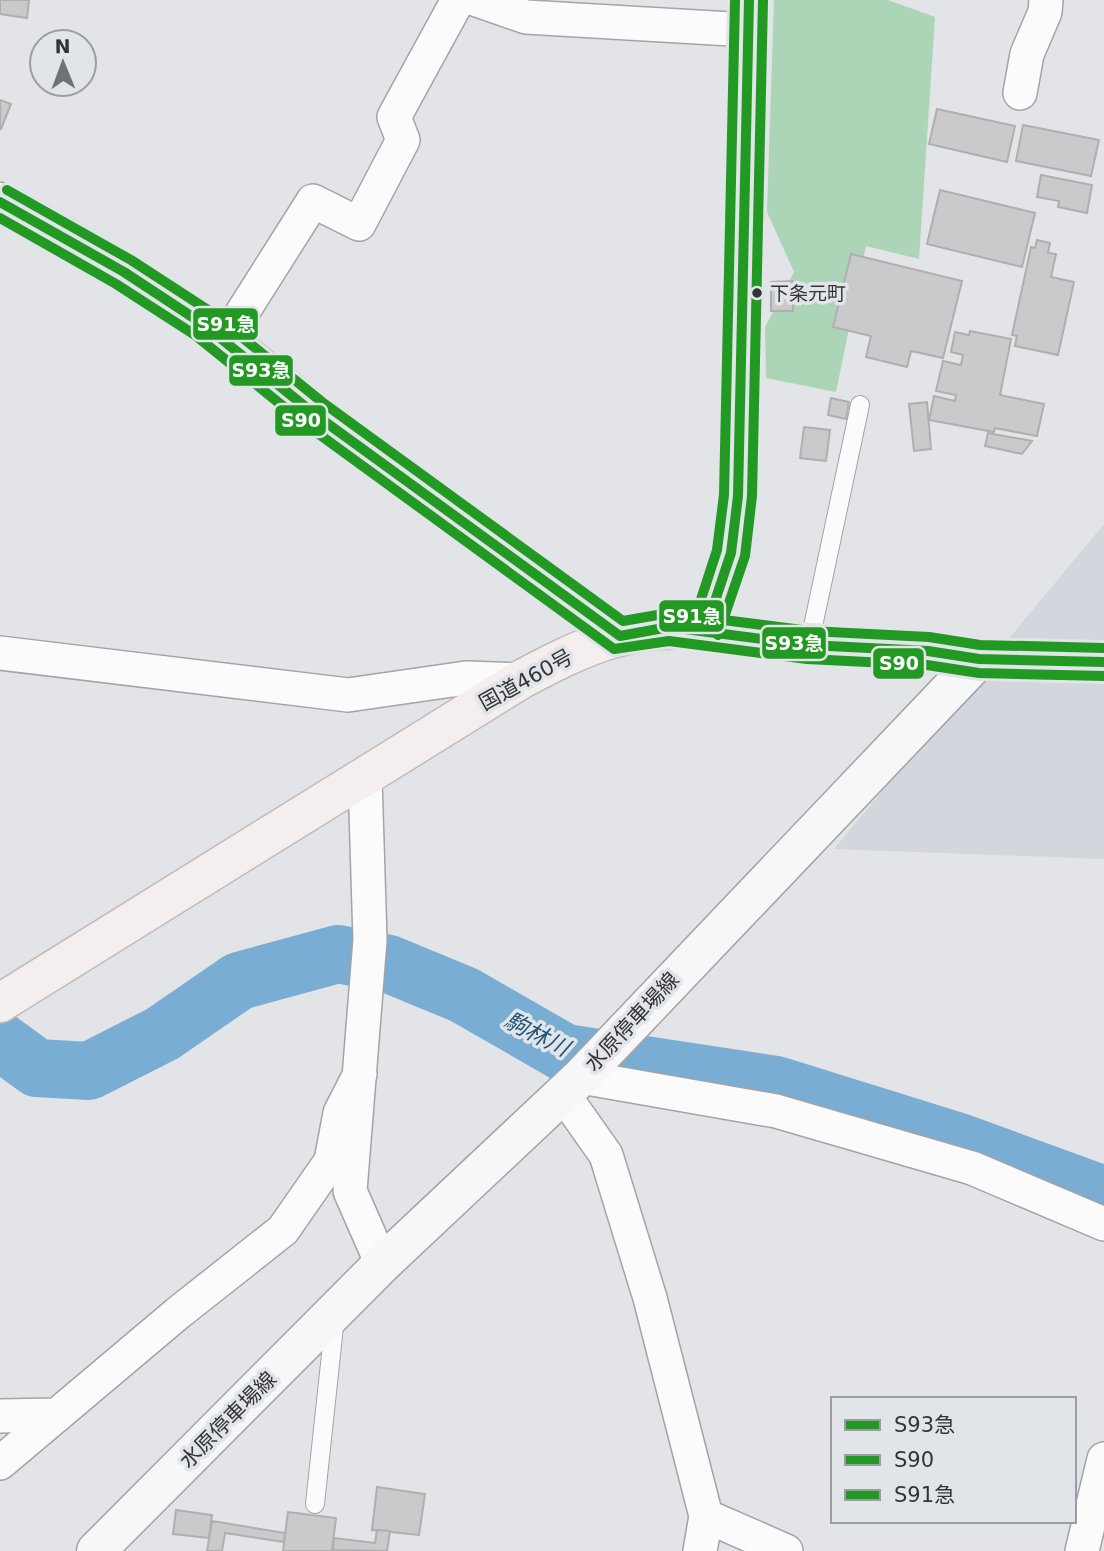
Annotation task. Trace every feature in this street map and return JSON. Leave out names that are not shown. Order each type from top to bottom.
[{"type":"highway","points":[[705,631],[731,553],[738,496],[749,15]]},
{"type":"highway","name":"国道460号","points":[[5,1000],[520,680],[567,655],[620,636],[669,627],[705,631]]},
{"type":"main road","points":[[979,659],[1104,662]]},
{"type":"main road","name":"水原停車場線","points":[[96,1551],[382,1264],[572,1085],[979,659]]},
{"type":"street","points":[[225,340],[313,201],[359,224],[403,141],[394,117],[458,0]]},
{"type":"street","points":[[477,0],[526,17],[749,15]]},
{"type":"street","points":[[1020,93],[1027,54],[1045,12],[1046,0]]},
{"type":"street","points":[[0,202],[94,251],[225,340],[280,382],[313,412],[620,636]]},
{"type":"street","points":[[705,631],[810,645],[928,651],[979,659]]},
{"type":"street","points":[[0,653],[348,695],[466,678],[520,680]]},
{"type":"street","points":[[365,778],[370,940],[350,1191],[382,1264]]},
{"type":"street","points":[[0,1463],[178,1312],[283,1230],[331,1161],[340,1113],[360,1074]]},
{"type":"street","points":[[572,1085],[789,1115],[972,1168],[1104,1224]]},
{"type":"street","points":[[572,1085],[606,1155],[650,1298],[706,1516],[700,1551]]},
{"type":"street","points":[[0,1416],[57,1415]]},
{"type":"street","points":[[1082,1551],[1104,1459]]},
{"type":"street","points":[[706,1516],[786,1551]]},
{"type":"lane","points":[[810,645],[860,405]]},
{"type":"lane","points":[[315,1504],[335,1314]]},
{"type":"shaded area","points":[[1104,524],[1104,859],[834,849]]},
{"type":"green space","points":[[774,0],[888,0],[935,17],[919,259],[866,246],[836,392],[766,378],[765,327],[794,272],[767,212]]},
{"type":"building","points":[[0,0],[29,0],[27,18],[0,14]]},
{"type":"building","points":[[0,100],[11,104],[1,129],[0,129]]},
{"type":"building","points":[[937,109],[1015,126],[1007,162],[929,144]]},
{"type":"building","points":[[1023,125],[1099,140],[1091,176],[1016,161]]},
{"type":"building","points":[[1041,175],[1092,185],[1087,213],[1058,207],[1059,201],[1037,197]]},
{"type":"building","points":[[940,190],[1035,213],[1022,267],[927,244]]},
{"type":"building","points":[[1037,240],[1050,243],[1048,253],[1056,254],[1051,277],[1074,282],[1058,355],[1015,346],[1017,336],[1012,335],[1031,247],[1035,248]]},
{"type":"building","points":[[851,254],[962,281],[943,358],[911,351],[907,367],[866,357],[871,336],[833,327]]},
{"type":"building","points":[[793,281],[793,311],[771,311],[771,282]]},
{"type":"building","points":[[970,331],[1011,339],[1000,395],[1044,404],[1037,436],[995,428],[994,432],[929,420],[934,396],[955,401],[956,395],[936,391],[943,361],[961,365],[963,355],[951,352],[955,332],[969,335]]},
{"type":"building","points":[[831,398],[849,402],[846,419],[828,415]]},
{"type":"building","points":[[927,402],[931,449],[914,451],[909,404]]},
{"type":"building","points":[[804,427],[830,430],[826,461],[800,458]]},
{"type":"building","points":[[988,433],[1032,441],[1022,454],[985,446]]},
{"type":"building","points":[[377,1487],[425,1494],[419,1535],[372,1530]]},
{"type":"building","points":[[176,1510],[212,1515],[209,1538],[173,1534]]},
{"type":"building","points":[[288,1512],[336,1518],[332,1551],[283,1551]]},
{"type":"building","points":[[212,1521],[285,1533],[284,1542],[225,1533],[222,1551],[207,1551]]},
{"type":"building","points":[[377,1530],[390,1531],[387,1551],[333,1550],[334,1538],[375,1543]]},
{"type":"waterway","name":"駒林川","points":[[0,1041],[37,1068],[89,1071],[162,1034],[239,981],[338,954],[389,964],[464,995],[565,1053],[776,1085],[962,1143],[1104,1195]]},
{"type":"transit line","name":"S91急","points":[[692,627],[717,550],[724,495],[735,0]]},
{"type":"transit line","name":"S93急","points":[[705,631],[731,553],[738,496],[749,0]]},
{"type":"transit line","name":"S90","points":[[718,635],[745,556],[752,496],[763,0]]},
{"type":"transit line","name":"S91急","points":[[7,190],[131,260],[211,312],[322,402],[623,621],[669,613],[810,631],[929,637],[980,645],[1104,648]]},
{"type":"transit line","name":"S93急","points":[[0,202],[124,272],[203,324],[313,413],[620,636],[669,627],[809,645],[928,651],[979,659],[1104,662]]},
{"type":"transit line","name":"S90","points":[[0,218],[116,284],[195,335],[305,424],[614,649],[669,641],[807,659],[927,665],[979,673],[1104,676]]},
{"type":"place","name":"下条元町","points":[[757,293]]}]
